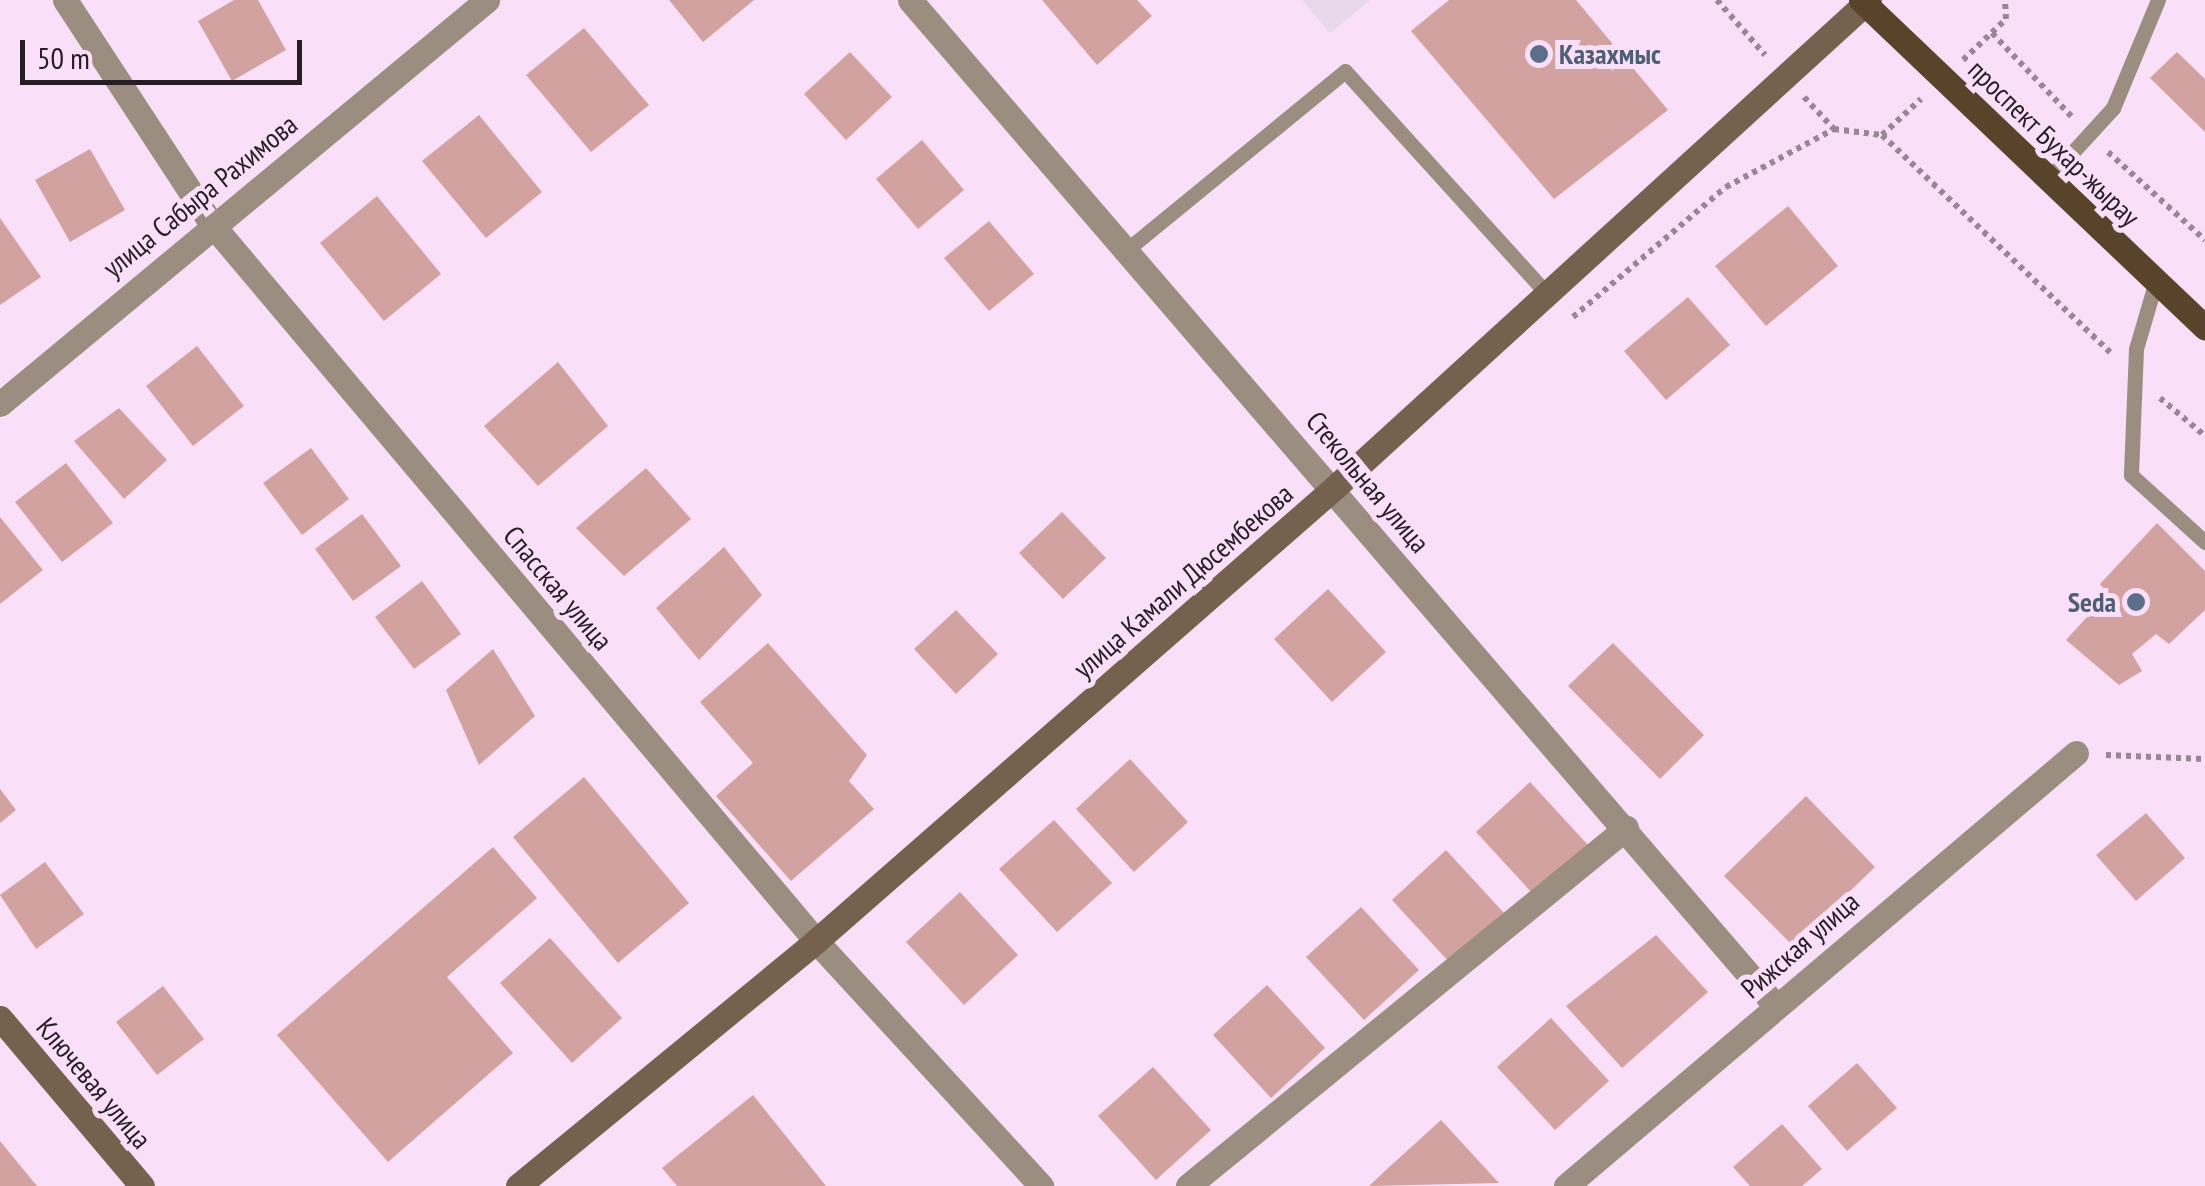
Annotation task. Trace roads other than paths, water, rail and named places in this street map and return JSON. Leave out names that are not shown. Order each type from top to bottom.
[{"type":"main road","name":"проспект Бухар-жырау","points":[[1865,1],[2205,328]]},
{"type":"main road","name":"улица Камали Дюсембекова","points":[[518,1186],[816,941],[1334,488],[1550,297],[1865,1]]},
{"type":"main road","name":"Ключевая улица","points":[[0,1018],[142,1186]]},
{"type":"street","name":"Спасская улица","points":[[65,0],[210,222],[816,941],[1041,1186]]},
{"type":"street","name":"улица Сабыра Рахимова","points":[[0,404],[210,222],[487,0]]},
{"type":"street","name":"Стекольная улица","points":[[910,0],[1129,248],[1776,1006]]},
{"type":"street","name":"Рижская улица","points":[[1566,1186],[2076,753]]},
{"type":"street","points":[[1188,1186],[1626,828]]},
{"type":"lane","points":[[2050,178],[2114,108],[2158,0]]},
{"type":"lane","points":[[1129,248],[1345,71],[1550,297]]},
{"type":"lane","points":[[2155,284],[2135,376],[2131,475],[2205,542]]},
{"type":"place","name":"Казахмыс","points":[[1539,54]]},
{"type":"place","name":"Seda","points":[[2136,602]]}]
